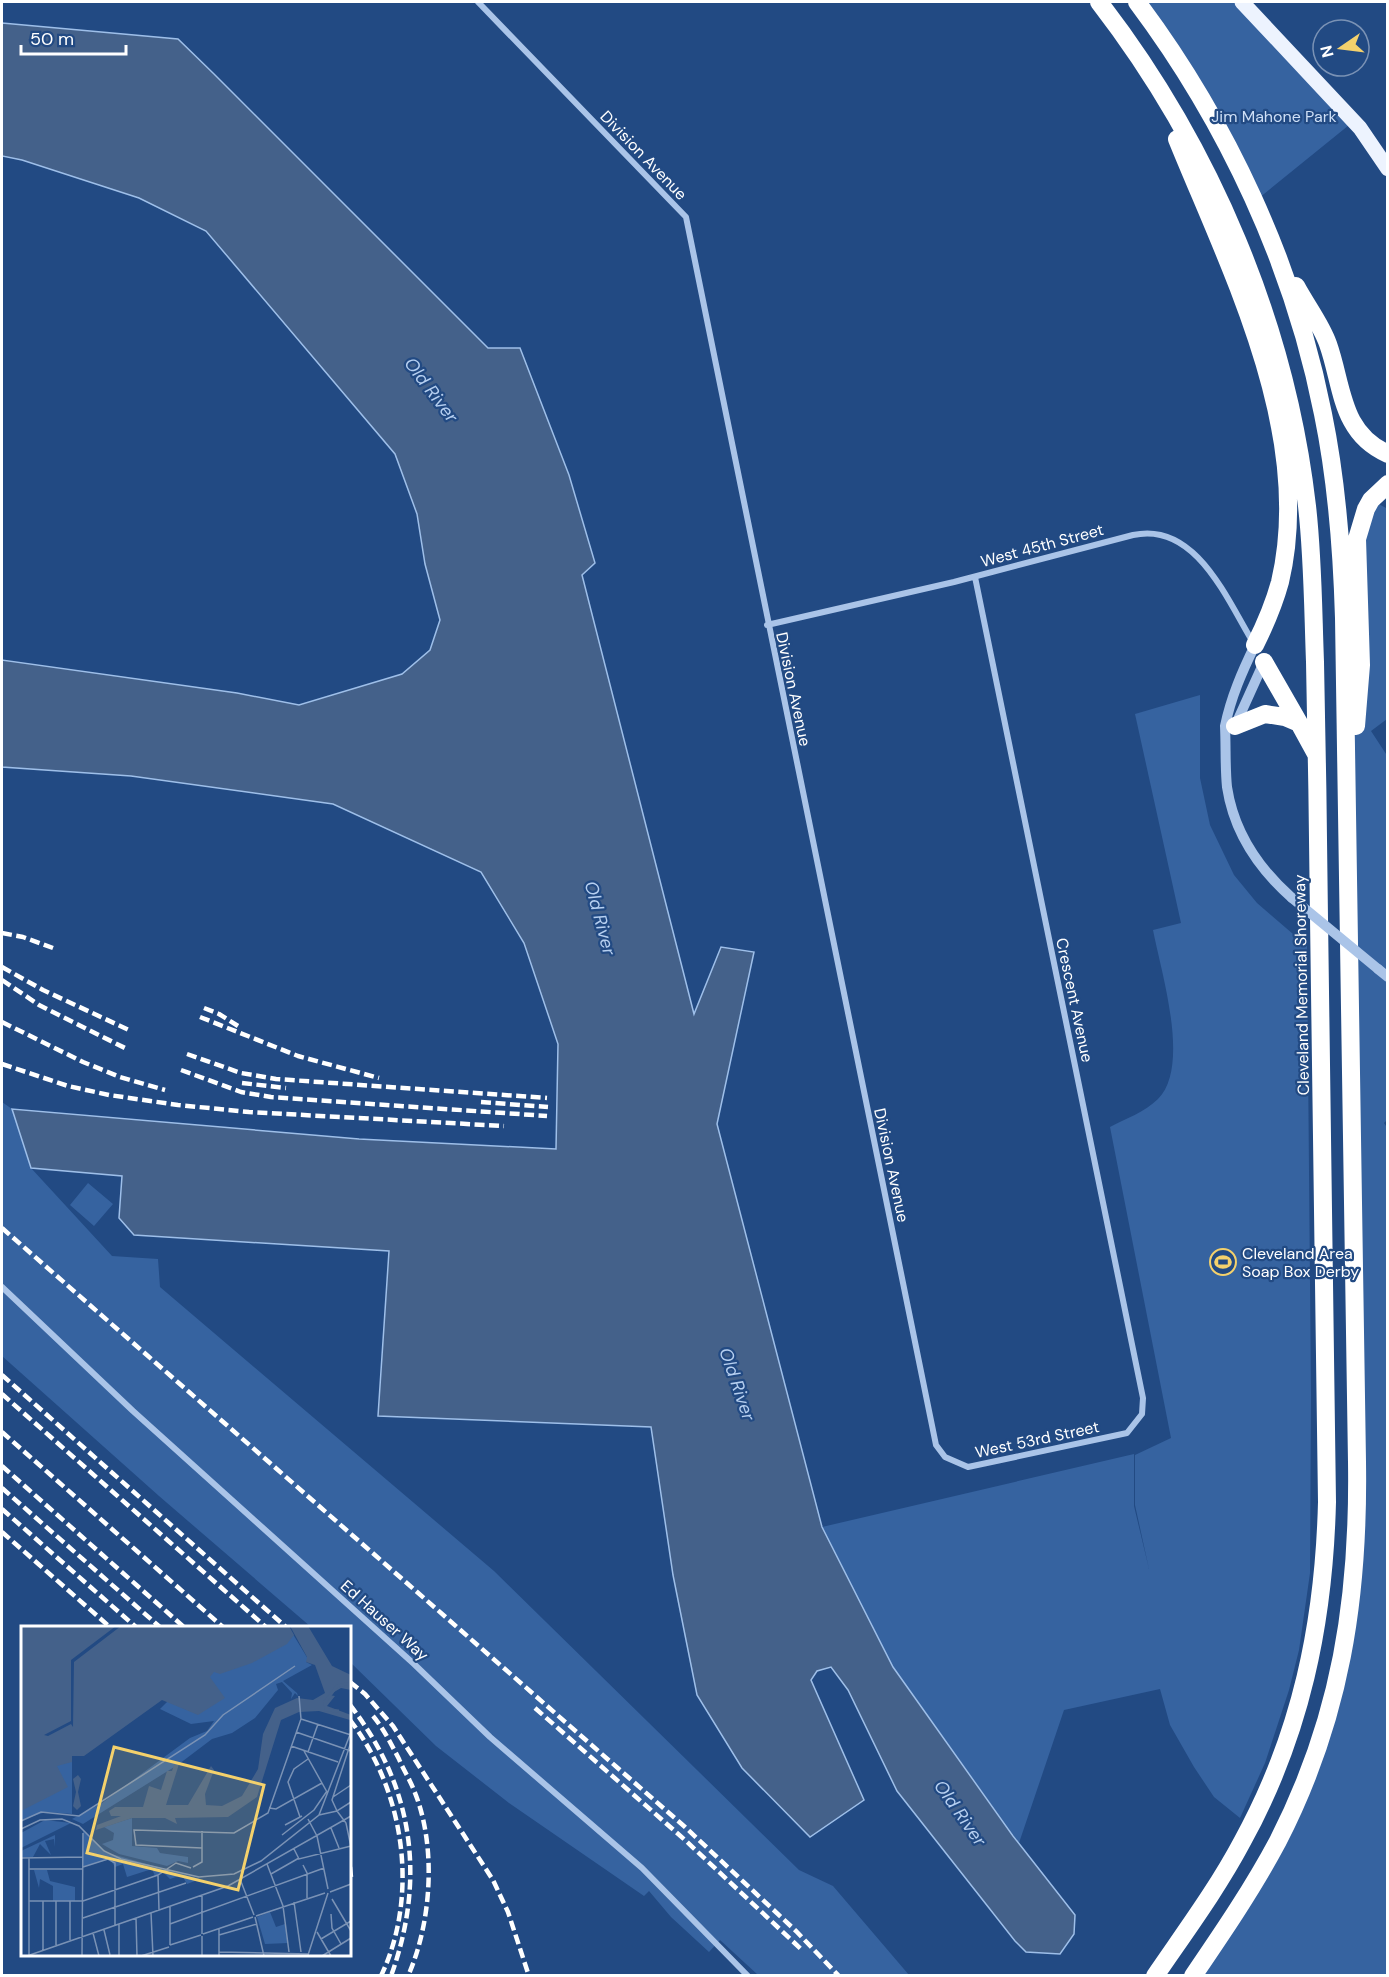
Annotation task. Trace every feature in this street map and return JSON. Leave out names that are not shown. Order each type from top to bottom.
[{"type":"highway","name":"Cleveland Memorial Shoreway","points":[[1099,2],[1153,79],[1204,167],[1260,299],[1283,379],[1300,456],[1309,522],[1317,755],[1327,1502],[1321,1602],[1300,1702],[1265,1797],[1226,1871],[1155,1976]]},
{"type":"highway","points":[[1137,2],[1174,54],[1215,121],[1243,178],[1288,288],[1311,362],[1323,412],[1336,490],[1342,565],[1348,796],[1358,1480],[1357,1540],[1350,1615],[1335,1693],[1306,1779],[1277,1842],[1259,1874],[1193,1976]]},
{"type":"highway","points":[[1153,79],[1242,296],[1263,363],[1280,435],[1288,488],[1286,546],[1276,596],[1255,645]]},
{"type":"highway","points":[[1270,240],[1327,341],[1352,424],[1363,438],[1388,454]]},
{"type":"highway","points":[[1348,796],[1361,665],[1357,539],[1366,508],[1388,484]]},
{"type":"highway","points":[[1264,662],[1317,755]]},
{"type":"highway","points":[[1235,726],[1265,714],[1278,715],[1299,723]]},
{"type":"main road","points":[[1242,2],[1360,128],[1388,169]]},
{"type":"street","name":"Division Avenue","points":[[478,2],[686,218],[767,625],[936,1445],[945,1457]]},
{"type":"street","name":"West 45th Street","points":[[767,625],[975,577],[1145,533],[1158,534],[1182,544],[1202,561],[1212,573],[1264,662]]},
{"type":"street","name":"Crescent Avenue","points":[[975,577],[1143,1398],[1142,1414],[1134,1427]]},
{"type":"street","points":[[1255,645],[1228,709],[1225,726],[1226,776],[1235,820],[1244,840],[1267,874],[1292,898],[1388,977]]},
{"type":"street","points":[[1227,755],[1235,726],[1264,662]]},
{"type":"street","name":"Ed Hauser Way","points":[[2,1287],[133,1411],[414,1664],[490,1737],[642,1868],[748,1976]]},
{"type":"street","name":"West 53rd Street","points":[[945,1457],[968,1467],[1111,1437],[1127,1433],[1134,1427]]},
{"type":"green space","name":"Jim Mahone Park","points":[[1137,2],[1242,2],[1311,75],[1311,78],[1354,121],[1254,202]]},
{"type":"green space","points":[[1371,500],[1388,509],[1387,719],[1371,731],[1388,757],[1388,1119],[1384,1123],[1388,1129],[1387,1975],[1193,1976],[1288,1820],[1349,1615],[1348,796],[1359,700],[1357,551]]},
{"type":"green space","name":"Cleveland Area Soap Box Derby","points":[[1200,695],[1200,778],[1210,825],[1234,875],[1257,903],[1307,946],[1311,1395],[1310,1573],[1299,1650],[1289,1690],[1265,1763],[1240,1818],[1214,1797],[1194,1767],[1170,1725],[1160,1689],[1064,1710],[1019,1843],[893,1667],[822,1527],[1134,1454],[1134,1506],[1149,1569],[1135,1505],[1135,1455],[1171,1438],[1110,1127],[1153,1104],[1168,1084],[1172,1065],[1171,1018],[1153,930],[1181,923],[1135,714]]},
{"type":"green space","points":[[2,1102],[12,1109],[31,1168],[112,1256],[158,1259],[160,1287],[494,1571],[799,1870],[833,1886],[909,1975],[758,1975],[720,1940],[709,1952],[671,1917],[649,1891],[644,1896],[509,1803],[436,1746],[351,1663],[351,1626],[310,1626],[2,1356]]},
{"type":"green space","points":[[88,1183],[113,1204],[94,1226],[70,1205]]},
{"type":"water","name":"Old River","points":[[2,23],[178,39],[488,348],[520,348],[569,475],[595,563],[582,575],[694,1014],[721,947],[754,952],[717,1124],[822,1527],[893,1667],[1013,1836],[1075,1915],[1074,1934],[1060,1954],[1026,1952],[1015,1941],[897,1791],[848,1690],[831,1667],[817,1671],[811,1680],[864,1800],[810,1837],[742,1768],[697,1695],[673,1575],[651,1427],[378,1416],[389,1251],[134,1235],[119,1218],[122,1176],[31,1168],[12,1109],[359,1139],[556,1149],[558,1044],[524,943],[481,872],[333,804],[131,776],[2,767],[2,660],[237,693],[299,705],[402,674],[430,650],[440,620],[425,564],[417,514],[395,454],[206,231],[139,198],[22,160],[2,156]]},
{"type":"railway","points":[[2,933],[23,937],[53,948]]},
{"type":"railway","points":[[2,967],[43,990],[131,1031]]},
{"type":"railway","points":[[2,980],[39,1005],[125,1048]]},
{"type":"railway","points":[[204,1008],[238,1026]]},
{"type":"railway","points":[[200,1017],[298,1056],[379,1078]]},
{"type":"railway","points":[[2,1022],[83,1062],[120,1077],[165,1090]]},
{"type":"railway","points":[[187,1054],[241,1073],[276,1079],[547,1098]]},
{"type":"railway","points":[[2,1064],[68,1086],[109,1095],[178,1105],[249,1112],[504,1126]]},
{"type":"railway","points":[[181,1070],[241,1092],[271,1097],[547,1116]]},
{"type":"railway","points":[[242,1083],[286,1088]]},
{"type":"railway","points":[[481,1102],[548,1107]]},
{"type":"railway","points":[[2,1228],[685,1827],[796,1931],[839,1976]]},
{"type":"railway","points":[[2,1375],[285,1626]]},
{"type":"railway","points":[[2,1394],[265,1626]]},
{"type":"railway","points":[[2,1432],[222,1626]]},
{"type":"railway","points":[[2,1466],[183,1626]]},
{"type":"railway","points":[[2,1488],[159,1626]]},
{"type":"railway","points":[[2,1509],[135,1626]]},
{"type":"railway","points":[[2,1532],[109,1626]]},
{"type":"railway","points":[[351,1683],[365,1694],[393,1726],[493,1880],[508,1912],[529,1976]]},
{"type":"railway","points":[[351,1706],[372,1736],[388,1768],[400,1801],[408,1835],[410,1869],[408,1904],[402,1940],[391,1976]]},
{"type":"railway","points":[[535,1708],[685,1840],[802,1950]]},
{"type":"railway","points":[[373,1716],[381,1726],[411,1784],[421,1810],[426,1833],[428,1857],[426,1907],[422,1932],[408,1976]]},
{"type":"railway","points":[[351,1722],[383,1778],[394,1810],[400,1844],[403,1877],[400,1911],[393,1944],[381,1976]]},
{"type":"place","name":"Cleveland Area Soap Box Derby","points":[[1223,1262]]}]
